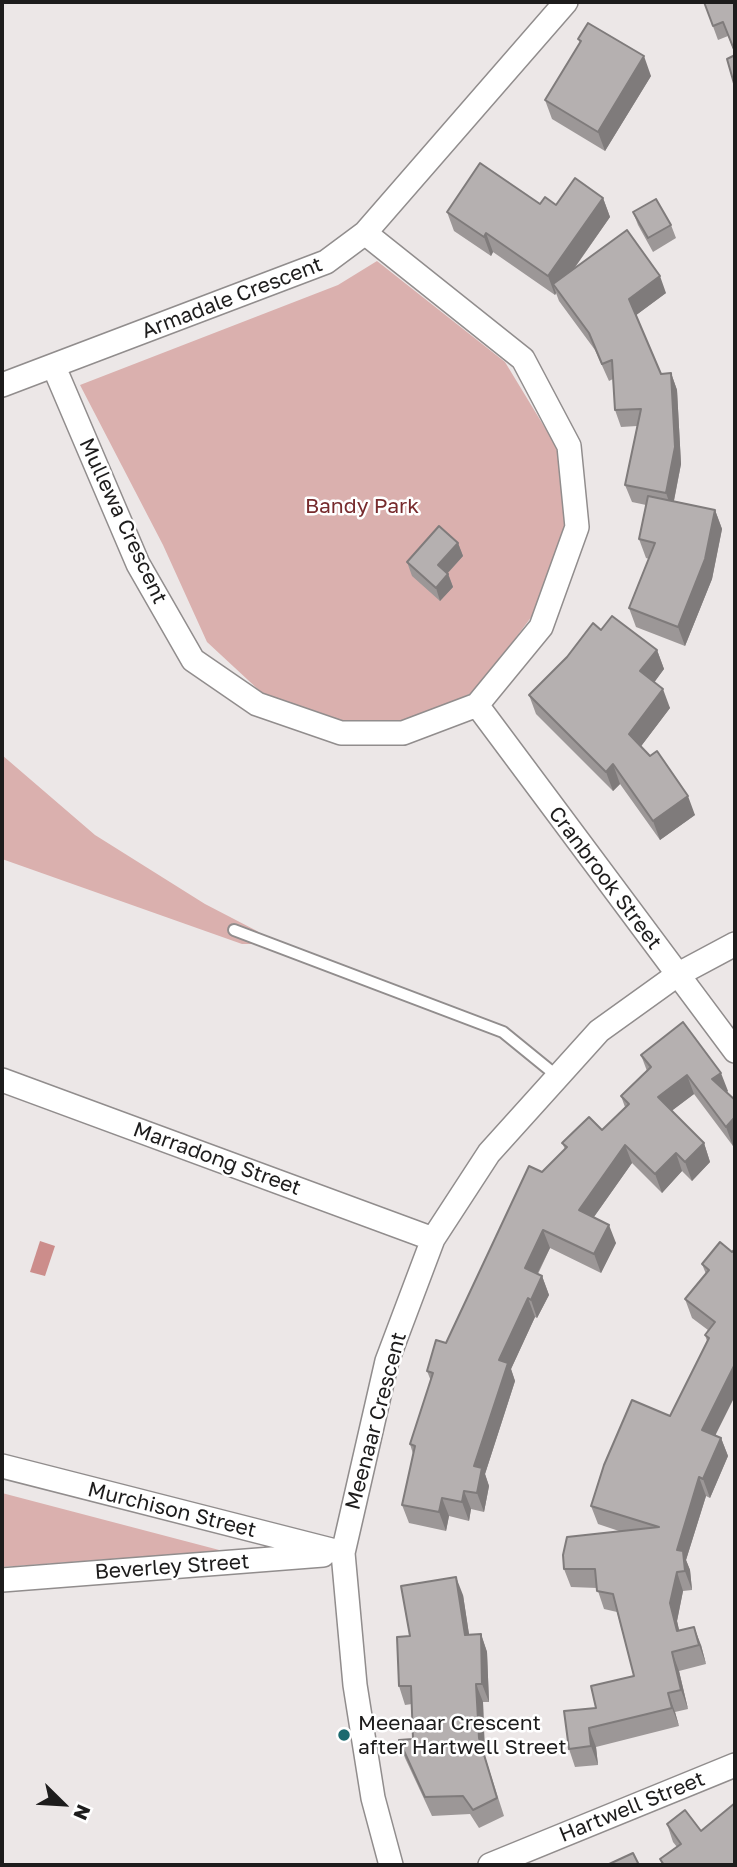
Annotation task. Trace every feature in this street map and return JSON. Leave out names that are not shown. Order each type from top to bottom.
[{"type":"street","name":"Armadale Crescent","points":[[2,384],[54,367],[326,262],[365,233],[566,2]]},
{"type":"street","name":"Mullewa Crescent","points":[[54,367],[138,564],[192,660],[257,704],[341,733],[403,733],[477,705],[541,627],[577,527],[569,446],[523,359],[365,233]]},
{"type":"street","name":"Cranbrook Street","points":[[477,705],[735,1051]]},
{"type":"street","name":"Meenaar Crescent","points":[[391,1865],[373,1798],[355,1685],[343,1553],[387,1361],[433,1239],[489,1153],[599,1031],[677,975],[735,944]]},
{"type":"street","name":"Marradong Street","points":[[2,1080],[433,1239]]},
{"type":"street","name":"Murchison Street","points":[[2,1466],[343,1553]]},
{"type":"street","name":"Beverley Street","points":[[2,1580],[343,1553]]},
{"type":"street","name":"Hartwell Street","points":[[490,1865],[735,1765]]},
{"type":"lane","points":[[234,930],[503,1032],[557,1076]]},
{"type":"green space","name":"Bandy Park","points":[[377,261],[505,362],[556,446],[569,520],[535,612],[476,691],[409,722],[347,722],[262,693],[207,642],[163,545],[80,385],[338,285]]},
{"type":"green space","points":[[2,755],[95,835],[205,904],[257,931],[271,944],[242,944],[2,859]]},
{"type":"green space","points":[[2,1493],[223,1551],[2,1567]]},
{"type":"shaded area","points":[[40,1241],[55,1246],[45,1276],[30,1272]]},
{"type":"building","points":[[704,2],[735,2],[735,52],[723,22],[713,26]]},
{"type":"building","points":[[588,23],[644,56],[598,132],[545,100],[581,41],[578,39]]},
{"type":"building","points":[[735,55],[735,87],[727,59]]},
{"type":"building","points":[[480,163],[540,204],[545,197],[556,205],[575,178],[603,198],[548,276],[486,233],[484,237],[447,212]]},
{"type":"building","points":[[656,199],[671,225],[648,238],[633,212]]},
{"type":"building","points":[[627,230],[660,276],[629,299],[661,374],[671,373],[675,447],[666,493],[625,485],[641,409],[615,410],[612,360],[602,364],[589,333],[553,284]]},
{"type":"building","points":[[648,496],[715,510],[705,559],[678,627],[629,608],[655,543],[639,539]]},
{"type":"building","points":[[439,526],[458,543],[438,565],[448,574],[436,588],[407,562]]},
{"type":"building","points":[[612,616],[657,650],[640,671],[663,689],[629,734],[650,756],[657,751],[688,796],[653,821],[613,764],[606,772],[529,695],[567,657],[593,623],[601,630]]},
{"type":"building","points":[[683,1022],[721,1073],[712,1079],[735,1100],[735,1117],[726,1127],[687,1075],[658,1097],[704,1143],[685,1162],[676,1153],[655,1174],[625,1145],[579,1210],[609,1225],[594,1254],[543,1230],[525,1268],[542,1276],[531,1300],[528,1298],[499,1360],[508,1363],[474,1466],[482,1468],[477,1493],[464,1491],[462,1502],[442,1498],[439,1512],[402,1505],[415,1446],[410,1444],[433,1373],[427,1371],[436,1340],[446,1343],[529,1166],[542,1172],[567,1147],[562,1143],[589,1117],[602,1130],[629,1104],[621,1096],[651,1067],[641,1055]]},
{"type":"building","points":[[720,1242],[732,1252],[735,1249],[735,1364],[702,1430],[721,1438],[703,1479],[699,1477],[677,1550],[683,1551],[685,1571],[677,1572],[670,1603],[677,1631],[694,1627],[699,1645],[672,1652],[681,1690],[668,1693],[672,1708],[589,1728],[591,1746],[569,1749],[564,1711],[596,1708],[591,1686],[634,1676],[613,1594],[597,1591],[595,1569],[564,1569],[563,1555],[567,1537],[659,1527],[591,1506],[604,1465],[632,1400],[670,1416],[709,1338],[705,1335],[715,1322],[685,1299],[709,1270],[702,1264]]},
{"type":"building","points":[[456,1577],[465,1635],[481,1634],[482,1684],[476,1684],[479,1738],[497,1798],[473,1810],[463,1796],[425,1797],[399,1740],[413,1739],[411,1686],[399,1686],[397,1637],[410,1636],[401,1586]]},
{"type":"building","points":[[735,1803],[735,1865],[664,1865],[660,1859],[681,1844],[667,1824],[685,1810],[701,1831]]},
{"type":"building","points":[[633,1853],[639,1865],[607,1865]]},
{"type":"place","name":"Meenaar Crescent after Hartwell Street","points":[[344,1735]]}]
